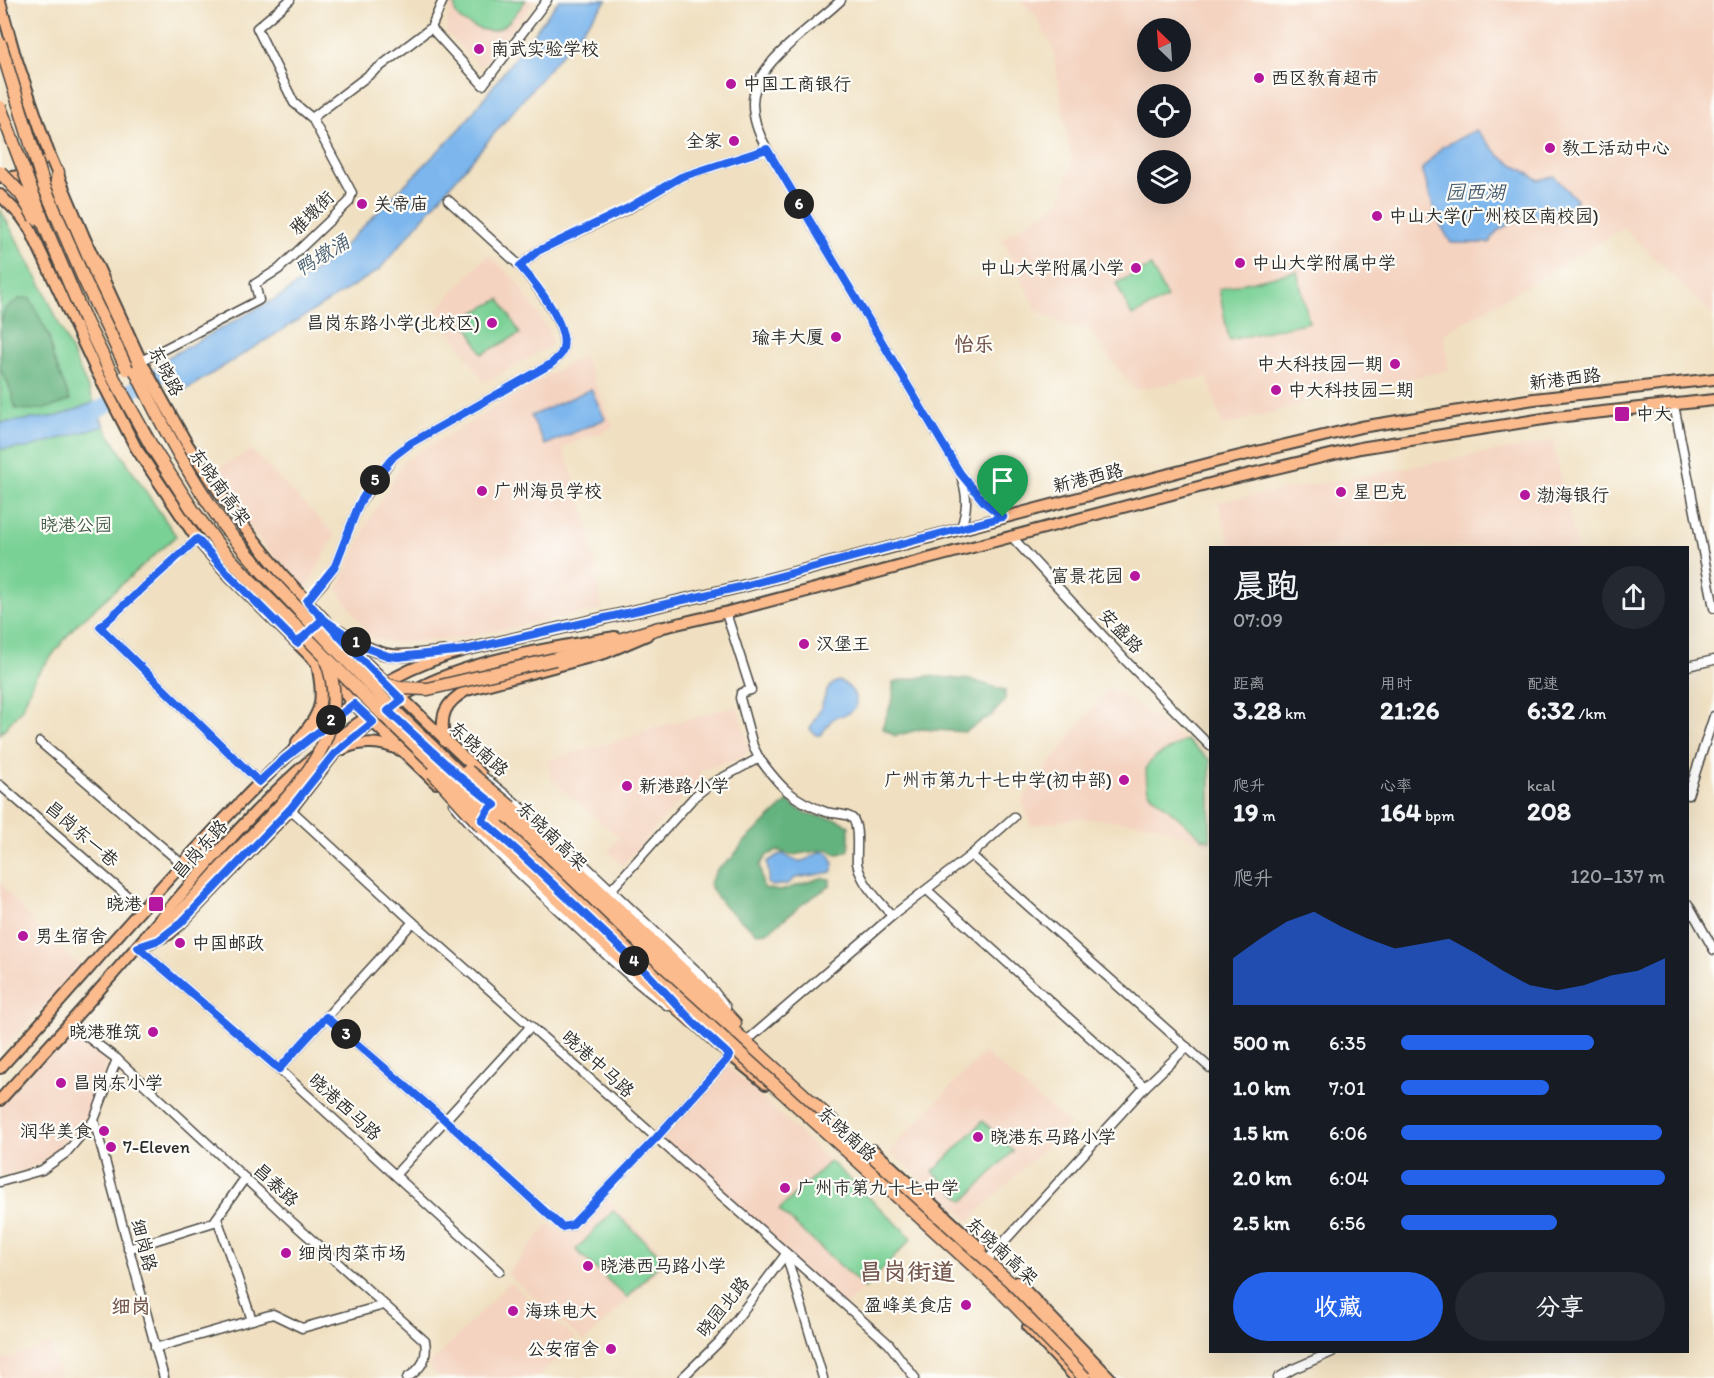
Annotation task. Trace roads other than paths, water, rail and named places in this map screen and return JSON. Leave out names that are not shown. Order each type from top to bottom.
[{"type":"highway","name":"东晓南高架","points":[[0,43],[44,186],[105,326],[159,431],[190,480],[227,530],[386,710],[646,968],[1000,1290],[1085,1378]]},
{"type":"highway","name":"东晓南高架","points":[[0,107],[23,171],[109,382],[128,417],[152,447],[212,537],[314,646],[1008,1281],[1101,1378]]},
{"type":"highway","points":[[0,172],[28,205],[75,299]]},
{"type":"highway","points":[[58,172],[56,189],[97,285],[168,436],[193,480],[227,530]]},
{"type":"highway","points":[[138,947],[166,926],[309,772],[325,741],[331,714],[331,677],[319,645],[301,617],[261,570]]},
{"type":"highway","points":[[314,646],[358,676],[389,686],[416,689],[455,684],[555,659],[659,628]]},
{"type":"highway","points":[[386,710],[511,807],[712,998],[739,1028]]},
{"type":"highway","points":[[386,710],[447,788],[483,827],[612,951],[693,1022]]},
{"type":"main road","name":"东晓路","points":[[0,2],[18,65],[48,151],[84,237],[143,364],[166,407],[202,468],[253,540],[323,619],[401,699]]},
{"type":"main road","points":[[0,50],[18,65]]},
{"type":"main road","points":[[0,178],[15,178],[30,172],[40,164],[48,151]]},
{"type":"main road","points":[[0,195],[21,216],[30,229],[109,382]]},
{"type":"main road","name":"新港西路","points":[[351,705],[421,666],[465,650],[717,592],[1219,461],[1361,427],[1534,399],[1714,378]]},
{"type":"main road","name":"新港西路","points":[[370,719],[429,682],[523,654],[726,613],[1221,481],[1360,448],[1556,417],[1714,400]]},
{"type":"main road","points":[[128,417],[136,448],[197,539],[231,577],[317,663],[351,705],[370,719],[334,754],[291,808],[175,928],[159,940],[138,947]]},
{"type":"main road","points":[[323,619],[364,647],[388,656],[465,650]]},
{"type":"main road","points":[[445,742],[442,727],[448,704],[467,690],[605,653],[637,641],[659,628]]},
{"type":"main road","points":[[284,759],[316,719],[320,709],[322,695],[317,663]]},
{"type":"main road","points":[[421,666],[429,682]]},
{"type":"main road","points":[[351,705],[364,701],[386,710],[386,685]]},
{"type":"main road","name":"东晓南路","points":[[401,699],[483,777]]},
{"type":"main road","name":"昌岗东路","points":[[0,1068],[182,864],[259,782],[351,705]]},
{"type":"main road","name":"东晓南路","points":[[386,710],[459,776],[510,816],[684,983],[739,1028],[990,1257],[1110,1378]]},
{"type":"main road","name":"昌岗东路","points":[[0,1100],[138,947],[201,872],[274,793],[301,767],[370,719]]},
{"type":"main road","name":"东晓南路","points":[[370,719],[440,787],[521,854],[646,972],[693,1022],[730,1056],[785,1101],[932,1233],[995,1293],[1076,1378]]},
{"type":"main road","points":[[274,793],[346,748],[364,743],[377,743],[403,751]]},
{"type":"main road","points":[[483,777],[510,816]]},
{"type":"street","points":[[290,0],[257,28],[294,103],[312,118],[431,28],[443,0]]},
{"type":"street","points":[[431,28],[483,86],[547,0]]},
{"type":"street","points":[[841,0],[771,63],[758,82],[753,104],[757,129],[960,473],[984,502],[1003,517]]},
{"type":"street","name":"雅墩街","points":[[143,364],[259,300],[255,284],[279,269],[349,202],[352,193],[312,118]]},
{"type":"street","points":[[520,266],[538,251],[619,213],[681,177],[767,149]]},
{"type":"street","points":[[307,601],[335,566],[359,504],[394,456],[411,443],[551,364],[562,353],[563,336],[558,323],[534,283],[520,266],[448,200]]},
{"type":"street","points":[[1674,405],[1714,608]]},
{"type":"street","points":[[960,473],[967,498],[961,528]]},
{"type":"street","name":"安盛路","points":[[1011,537],[1113,647],[1209,745]]},
{"type":"street","points":[[197,539],[100,627],[259,782]]},
{"type":"street","points":[[726,613],[751,690],[741,693],[740,698],[753,746],[759,758],[771,775],[794,798],[810,806],[854,819],[859,871],[864,882],[892,915]]},
{"type":"street","points":[[297,643],[323,619]]},
{"type":"street","points":[[1689,666],[1714,660]]},
{"type":"street","points":[[1689,792],[1714,716]]},
{"type":"street","points":[[40,742],[182,864]]},
{"type":"street","points":[[611,890],[695,796],[709,785],[759,758]]},
{"type":"street","name":"东晓南路","points":[[483,777],[525,809],[702,976],[720,997],[739,1028]]},
{"type":"street","name":"昌岗东一巷","points":[[0,785],[142,909]]},
{"type":"street","name":"东晓南路","points":[[440,787],[477,832],[635,981],[670,1008],[693,1022]]},
{"type":"street","name":"晓港中马路","points":[[274,793],[413,922],[889,1344],[915,1378]]},
{"type":"street","points":[[482,820],[489,809],[495,805]]},
{"type":"street","points":[[750,1038],[892,915],[971,855],[1014,817]]},
{"type":"street","points":[[971,855],[1209,1067]]},
{"type":"street","points":[[927,890],[1145,1086]]},
{"type":"street","points":[[1689,906],[1714,950]]},
{"type":"street","points":[[279,1069],[413,922]]},
{"type":"street","name":"晓港西马路","points":[[138,947],[279,1069],[500,1271]]},
{"type":"street","points":[[326,1017],[445,1120],[562,1227],[572,1225],[656,1138],[730,1056]]},
{"type":"street","name":"昌泰路","points":[[70,1024],[117,1059],[426,1341],[427,1354],[421,1368],[407,1378]]},
{"type":"street","points":[[396,1174],[531,1026]]},
{"type":"street","points":[[990,1257],[1145,1086],[1187,1047]]},
{"type":"street","points":[[0,1182],[42,1170],[66,1153],[94,1120],[117,1059]]},
{"type":"street","name":"细岗路","points":[[94,1120],[164,1378]]},
{"type":"street","points":[[128,1249],[214,1222],[245,1178]]},
{"type":"street","points":[[217,1218],[252,1320]]},
{"type":"street","points":[[786,1254],[823,1378]]},
{"type":"street","name":"晓园北路","points":[[682,1378],[720,1341],[786,1254]]},
{"type":"street","points":[[155,1348],[273,1314],[302,1328],[384,1305]]},
{"type":"street","points":[[1278,1378],[1330,1353]]},
{"type":"water","points":[[559,0],[607,0],[379,270],[179,394],[161,361],[284,294],[336,254],[461,128]]},
{"type":"water","name":"园西湖","points":[[1476,130],[1501,157],[1539,180],[1554,176],[1577,200],[1554,223],[1526,215],[1497,231],[1489,243],[1451,243],[1436,217],[1422,169],[1442,147]]},
{"type":"water","points":[[591,389],[605,419],[545,445],[531,416]]},
{"type":"water","points":[[92,403],[104,426],[27,448],[0,449],[0,423],[59,416]]},
{"type":"water","points":[[839,681],[849,687],[855,696],[855,706],[847,714],[838,716],[830,722],[821,735],[816,735],[810,729],[811,726],[828,689]]},
{"type":"water","points":[[820,852],[827,852],[831,857],[832,872],[795,878],[788,884],[772,886],[767,883],[769,876],[767,862],[778,855],[784,854],[794,860],[802,861]]},
{"type":"waterway","name":"鸭墩涌","points":[[78,421],[186,360]]},
{"type":"place","name":"南武实验学校","points":[[479,49]]},
{"type":"place","name":"西区教育超市","points":[[1259,78]]},
{"type":"place","name":"中国工商银行","points":[[731,84]]},
{"type":"place","name":"全家","points":[[734,141]]},
{"type":"place","name":"教工活动中心","points":[[1550,148]]},
{"type":"place","name":"关帝庙","points":[[362,204]]},
{"type":"place","name":"中山大学(广州校区南校园)","points":[[1377,216]]},
{"type":"place","name":"中山大学附属中学","points":[[1240,263]]},
{"type":"place","name":"中山大学附属小学","points":[[1136,268]]},
{"type":"place","name":"昌岗东路小学(北校区)","points":[[492,323]]},
{"type":"place","name":"瑜丰大厦","points":[[836,337]]},
{"type":"place","name":"中大科技园一期","points":[[1395,364]]},
{"type":"place","name":"中大科技园二期","points":[[1276,390]]},
{"type":"place","name":"中大","points":[[1622,414]]},
{"type":"place","name":"广州海员学校","points":[[482,491]]},
{"type":"place","name":"星巴克","points":[[1341,492]]},
{"type":"place","name":"渤海银行","points":[[1525,495]]},
{"type":"place","name":"富景花园","points":[[1135,576]]},
{"type":"place","name":"汉堡王","points":[[804,644]]},
{"type":"place","name":"广州市第九十七中学(初中部)","points":[[1124,780]]},
{"type":"place","name":"新港路小学","points":[[627,786]]},
{"type":"place","name":"晓港","points":[[156,904]]},
{"type":"place","name":"男生宿舍","points":[[23,936]]},
{"type":"place","name":"中国邮政","points":[[180,943]]},
{"type":"place","name":"晓港雅筑","points":[[153,1032]]},
{"type":"place","name":"昌岗东小学","points":[[61,1083]]},
{"type":"place","name":"润华美食","points":[[104,1131]]},
{"type":"place","name":"晓港东马路小学","points":[[978,1137]]},
{"type":"place","name":"7-Eleven","points":[[111,1147]]},
{"type":"place","name":"广州市第九十七中学","points":[[785,1188]]},
{"type":"place","name":"细岗肉菜市场","points":[[286,1253]]},
{"type":"place","name":"晓港西马路小学","points":[[588,1266]]},
{"type":"place","name":"盈峰美食店","points":[[966,1305]]},
{"type":"place","name":"海珠电大","points":[[513,1311]]},
{"type":"place","name":"公安宿舍","points":[[611,1349]]},
{"type":"district","name":"怡乐","points":[[974,344]]},
{"type":"district","name":"昌岗街道","points":[[907,1272]]},
{"type":"district","name":"细岗","points":[[131,1306]]},
{"type":"park label","name":"晓港公园","points":[[76,525]]}]
